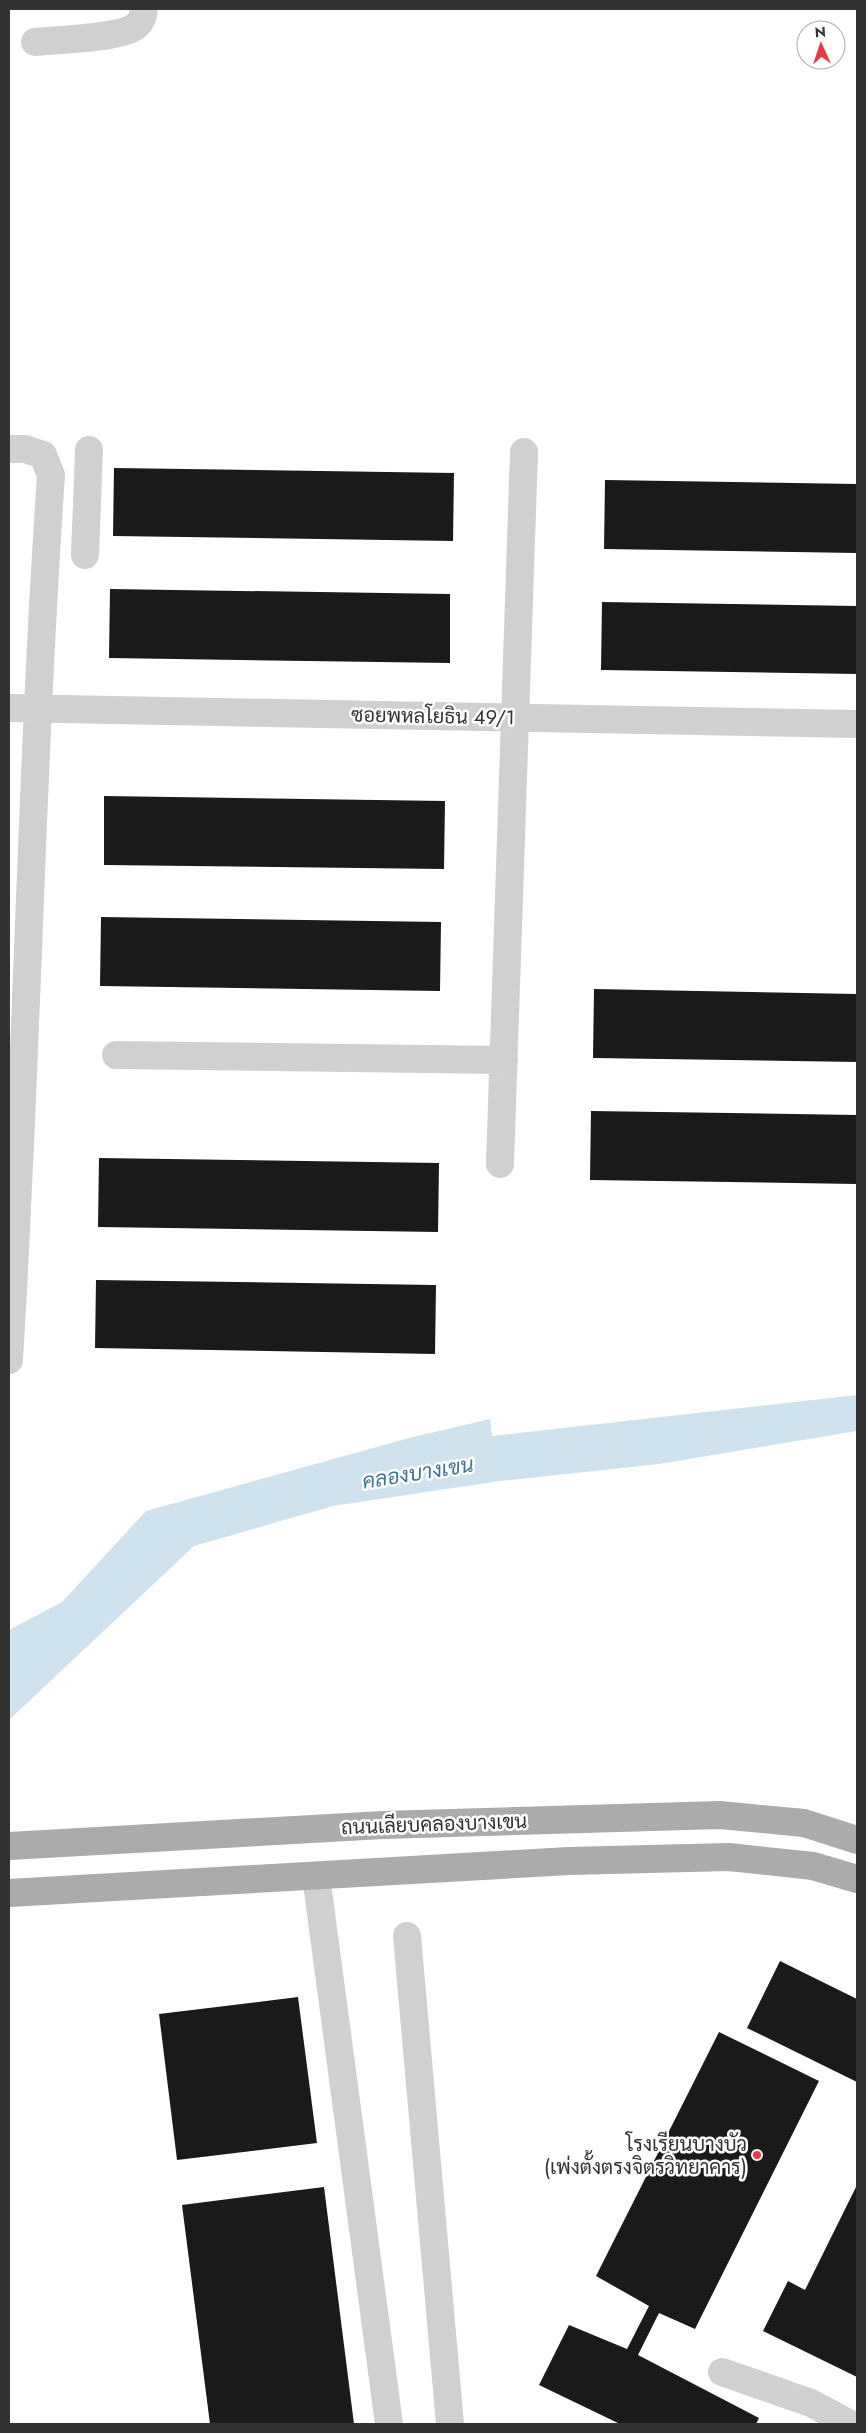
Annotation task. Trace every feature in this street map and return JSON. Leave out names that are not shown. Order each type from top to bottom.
[{"type":"main road","name":"ถนนเลียบคลองบางเขน","points":[[9,1846],[383,1825],[720,1815],[804,1823],[857,1840]]},
{"type":"main road","points":[[9,1893],[569,1861],[729,1857],[813,1866],[857,1879]]},
{"type":"street","points":[[35,42],[122,33],[136,27],[144,16],[144,9]]},
{"type":"street","points":[[9,449],[25,449],[43,456],[51,475],[38,709],[18,961],[9,1360]]},
{"type":"street","points":[[85,556],[89,450]]},
{"type":"street","points":[[500,1164],[524,452]]},
{"type":"street","points":[[49,513],[86,515]]},
{"type":"street","name":"ซอยพหลโยธิน 49/1","points":[[9,708],[857,724]]},
{"type":"street","points":[[116,1055],[504,1060]]},
{"type":"street","points":[[316,1876],[389,2424]]},
{"type":"street","points":[[407,1936],[450,2424]]},
{"type":"street","points":[[722,2372],[810,2403],[850,2424]]},
{"type":"water","name":"คลองบางเขน","points":[[857,1395],[857,1431],[659,1464],[500,1481],[333,1506],[194,1546],[9,1720],[9,1630],[62,1602],[146,1511],[409,1438],[490,1419],[492,1436]]},
{"type":"building","points":[[114,468],[454,473],[453,541],[113,536]]},
{"type":"building","points":[[605,480],[857,484],[857,553],[604,549]]},
{"type":"building","points":[[110,589],[450,594],[450,663],[109,658]]},
{"type":"building","points":[[602,602],[857,606],[857,674],[601,670]]},
{"type":"building","points":[[104,796],[445,801],[444,869],[104,865]]},
{"type":"building","points":[[101,917],[441,922],[440,991],[100,986]]},
{"type":"building","points":[[594,989],[857,994],[857,1062],[593,1058]]},
{"type":"building","points":[[591,1111],[857,1115],[857,1184],[590,1180]]},
{"type":"building","points":[[99,1158],[439,1163],[438,1232],[98,1227]]},
{"type":"building","points":[[96,1280],[436,1285],[435,1354],[95,1348]]},
{"type":"building","points":[[780,1961],[857,1999],[857,2082],[747,2028]]},
{"type":"building","points":[[298,1997],[317,2143],[177,2160],[159,2014]]},
{"type":"building","points":[[719,2032],[819,2081],[695,2329],[659,2313],[638,2355],[759,2418],[756,2424],[620,2424],[539,2385],[569,2325],[627,2349],[649,2306],[596,2276]]},
{"type":"building","points":[[857,2185],[857,2377],[763,2331],[788,2281],[805,2290]]},
{"type":"building","points":[[324,2187],[354,2424],[210,2424],[182,2205]]},
{"type":"place","name":"โรงเรียนบางบัว (เพ่งตั้งตรงจิตรวิทยาคาร)","points":[[757,2155]]}]
